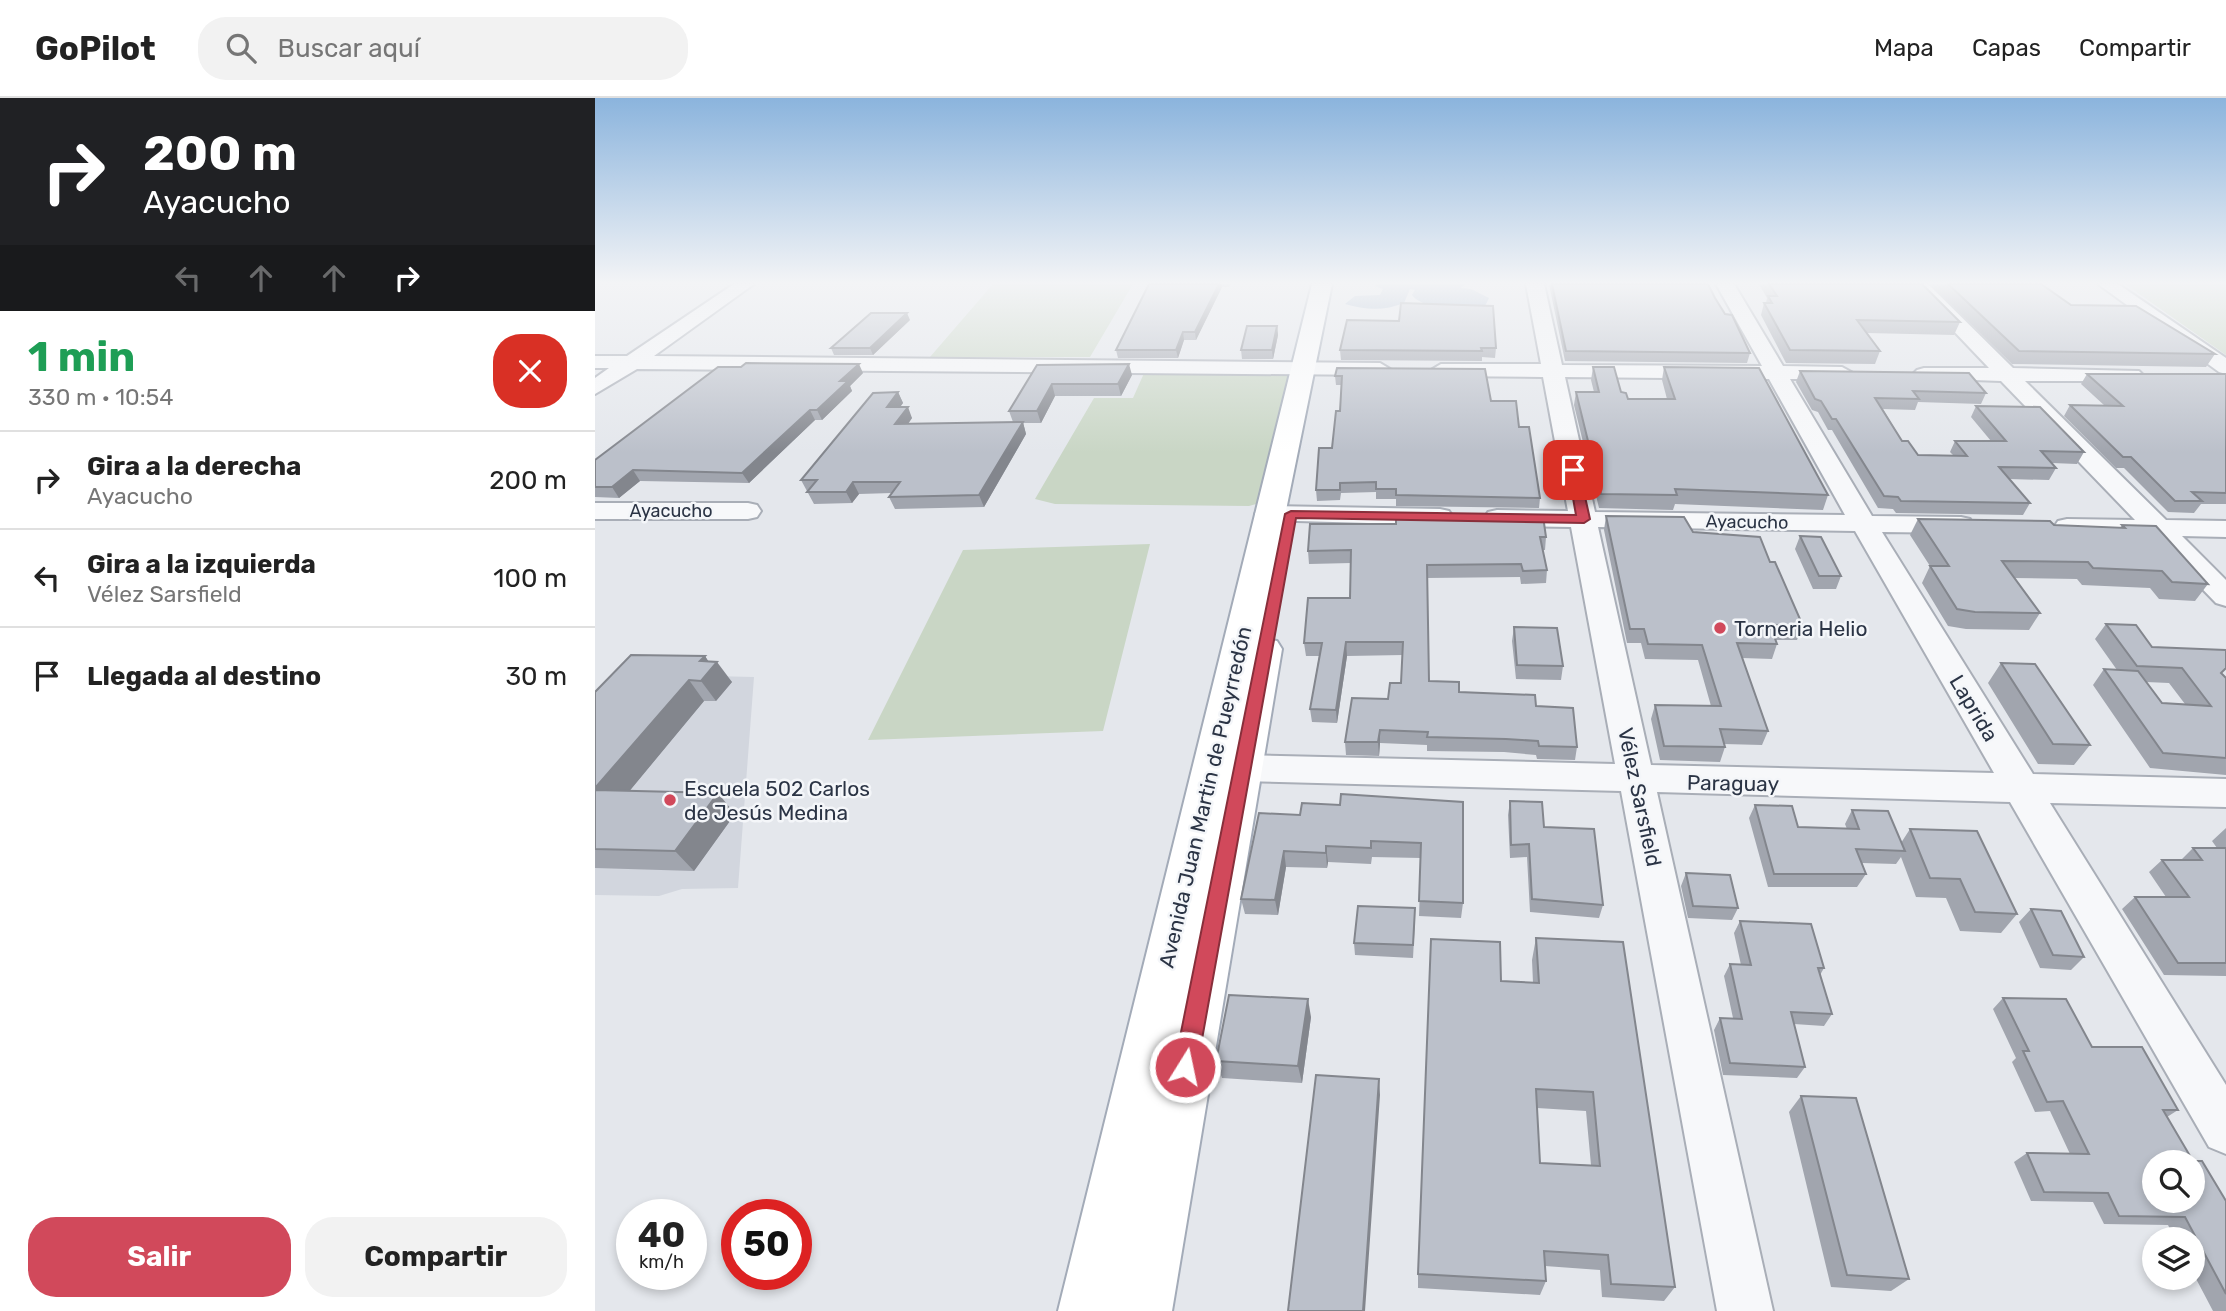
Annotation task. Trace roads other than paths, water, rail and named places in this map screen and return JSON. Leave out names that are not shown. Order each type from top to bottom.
[{"type":"main road","name":"Avenida Juan Martin de Pueyrredón","points":[[1312,369],[1315,341]]},
{"type":"main road","name":"Avenida Juan Martin de Pueyrredón","points":[[1090,1311],[1321,341]]},
{"type":"main road","name":"Avenida Juan Martin de Pueyrredón","points":[[1140,1311],[1241,768],[1280,514]]},
{"type":"street","points":[[595,388],[663,341]]},
{"type":"street","name":"Vélez Sarsfield","points":[[1547,341],[1745,1311]]},
{"type":"street","name":"Laprida","points":[[1758,341],[1863,523],[2226,1130]]},
{"type":"street","points":[[1974,341],[2226,597]]},
{"type":"street","points":[[2187,341],[2226,368]]},
{"type":"street","points":[[595,362],[1859,373]]},
{"type":"street","points":[[1899,373],[2158,376]]},
{"type":"street","points":[[2199,376],[2226,376]]},
{"type":"street","name":"Ayacucho","points":[[595,511],[748,511]]},
{"type":"street","name":"Ayacucho","points":[[1280,514],[1984,525]]},
{"type":"street","points":[[2037,526],[2226,529]]},
{"type":"street","name":"Paraguay","points":[[1241,768],[2226,793]]},
{"type":"place","name":"Torneria Helio","points":[[1720,628]]},
{"type":"place","name":"Escuela 502 Carlos de Jesús Medina","points":[[670,800]]}]
